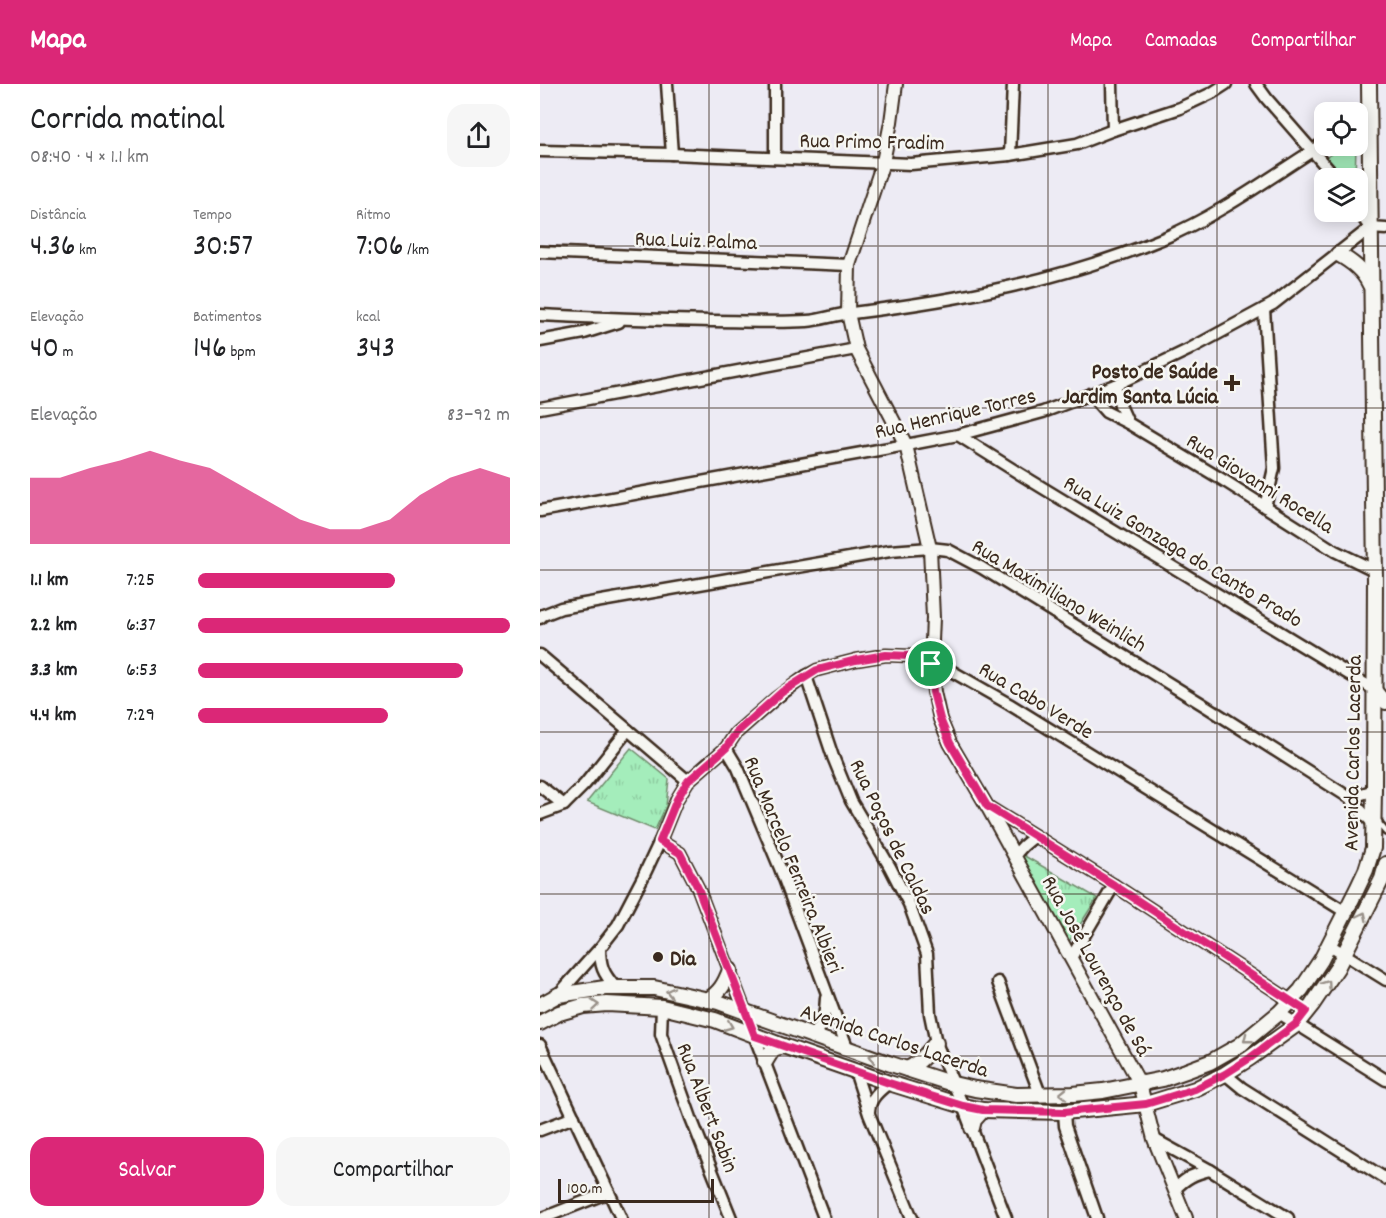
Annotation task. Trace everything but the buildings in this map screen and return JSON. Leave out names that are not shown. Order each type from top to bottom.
[{"type":"main road","name":"Avenida Carlos Lacerda","points":[[540,1005],[558,995],[615,987],[654,988],[718,1002],[953,1084],[1016,1095],[1073,1094],[1103,1091],[1163,1079],[1210,1062],[1240,1045],[1279,1013],[1301,990],[1321,960],[1366,870],[1380,828],[1374,790],[1378,577],[1369,84]]},
{"type":"main road","points":[[1338,254],[1359,268],[1371,286]]},
{"type":"main road","name":"Avenida Carlos Lacerda","points":[[540,1023],[559,1013],[583,1006],[607,1004],[662,1008],[715,1020],[889,1083],[983,1110],[1064,1112],[1146,1104],[1195,1089],[1225,1074],[1296,1024],[1337,968],[1384,880],[1386,864]]},
{"type":"main road","points":[[707,1000],[721,989],[730,970]]},
{"type":"main road","points":[[908,1069],[914,1067],[936,1043]]},
{"type":"main road","points":[[765,1062],[773,1049],[783,1046]]},
{"type":"main road","points":[[972,1128],[974,1120],[983,1110]]},
{"type":"street","points":[[667,84],[672,154]]},
{"type":"street","points":[[775,158],[776,84]]},
{"type":"street","name":"Rua José Lourenço de Sá","points":[[896,84],[883,162],[849,265],[849,313],[856,350],[906,445],[930,548],[933,692],[940,719],[950,743],[1140,1084],[1154,1139],[1186,1218]]},
{"type":"street","points":[[1010,156],[1013,84]]},
{"type":"street","points":[[1112,84],[1113,130]]},
{"type":"street","name":"Rua Primo Fradim","points":[[540,151],[911,164],[1010,156],[1077,144],[1179,108],[1226,84]]},
{"type":"street","points":[[1256,84],[1327,168]]},
{"type":"street","points":[[540,315],[625,320],[810,321],[849,313],[942,301],[1000,289],[1059,275],[1165,238],[1252,189],[1312,151]]},
{"type":"street","points":[[1366,222],[1370,228],[1386,229]]},
{"type":"street","name":"Rua Henrique Torres","points":[[540,510],[958,435],[1043,412],[1115,385],[1188,350],[1273,304],[1370,228]]},
{"type":"street","name":"Rua Luiz Palma","points":[[540,252],[849,265]]},
{"type":"street","points":[[1264,309],[1274,468],[1265,507]]},
{"type":"street","points":[[540,341],[584,333],[625,320]]},
{"type":"street","points":[[540,408],[856,350]]},
{"type":"street","points":[[1115,385],[1128,423]]},
{"type":"street","name":"Rua Giovanni Rocella","points":[[1090,394],[1106,412],[1223,480],[1378,577]]},
{"type":"street","name":"Rua Luiz Gonzaga do Canto Prado","points":[[958,435],[1375,690],[1386,703]]},
{"type":"street","name":"Rua Maximiliano Weinlich","points":[[540,618],[561,608],[890,551],[930,548],[948,550],[982,568],[1350,798],[1380,828]]},
{"type":"street","points":[[540,655],[688,781]]},
{"type":"street","name":"Rua Cabo Verde","points":[[558,995],[618,925],[660,841],[677,799],[688,781],[726,748],[736,733],[782,692],[806,676],[838,664],[886,655],[910,656],[953,672],[1009,704],[1344,911]]},
{"type":"street","name":"Rua Poços de Caldas","points":[[806,676],[833,757],[851,801],[890,867],[909,904],[920,933],[927,954],[930,1014],[936,1043],[972,1128],[1006,1218]]},
{"type":"street","points":[[540,814],[564,805],[585,784],[628,730]]},
{"type":"street","name":"Rua Marcelo Ferreira Albieri","points":[[726,748],[738,768],[780,868],[847,1047]]},
{"type":"street","points":[[540,786],[564,805]]},
{"type":"street","points":[[1350,798],[1374,790]]},
{"type":"street","points":[[987,806],[1114,885],[1306,1011]]},
{"type":"street","points":[[1014,856],[1035,836]]},
{"type":"street","points":[[660,841],[680,853],[698,888],[824,1218]]},
{"type":"street","points":[[1366,870],[1384,880]]},
{"type":"street","points":[[1071,958],[1114,885]]},
{"type":"street","points":[[1328,944],[1386,980]]},
{"type":"street","points":[[600,948],[602,969],[615,987]]},
{"type":"street","points":[[998,982],[1040,1094]]},
{"type":"street","name":"Rua Marcelo Ferreira Albieri","points":[[809,1034],[819,1030],[822,1024],[827,994]]},
{"type":"street","name":"Rua Albert Sabin","points":[[662,1008],[661,1034],[691,1118],[731,1218]]},
{"type":"street","points":[[1279,1013],[1386,1080]]},
{"type":"street","points":[[540,1044],[621,1218]]},
{"type":"street","points":[[855,1071],[869,1114],[912,1218]]},
{"type":"street","points":[[1225,1074],[1242,1088],[1386,1179]]},
{"type":"street","points":[[869,1114],[872,1099],[889,1083]]},
{"type":"street","points":[[1064,1112],[1065,1126],[1097,1218]]},
{"type":"street","points":[[540,1130],[574,1117]]},
{"type":"street","points":[[1154,1139],[1288,1218]]},
{"type":"street","points":[[1175,1190],[1195,1173],[1210,1170]]},
{"type":"street","points":[[543,1218],[609,1192]]},
{"type":"lane","points":[[1374,755],[1379,765],[1380,828]]},
{"type":"green space","points":[[1328,156],[1356,156],[1355,168],[1334,168],[1326,158]]},
{"type":"green space","points":[[631,748],[669,779],[666,806],[655,830],[587,802]]},
{"type":"green space","points":[[1016,851],[1097,898],[1067,945]]},
{"type":"place","name":"Posto de Saúde Jardim Santa Lúcia","points":[[1232,383]]},
{"type":"place","name":"Dia","points":[[658,957]]},
{"type":"route","points":[[886,655],[910,656],[931,664],[933,692],[940,719],[950,743],[987,806],[1114,885],[1306,1011],[1296,1024],[1250,1058],[1195,1089],[1146,1104],[1064,1112],[983,1110],[963,1106],[889,1083],[755,1036],[698,888],[680,853],[660,841],[677,799],[688,781],[726,748],[736,733],[782,692],[817,670],[886,655]]}]
